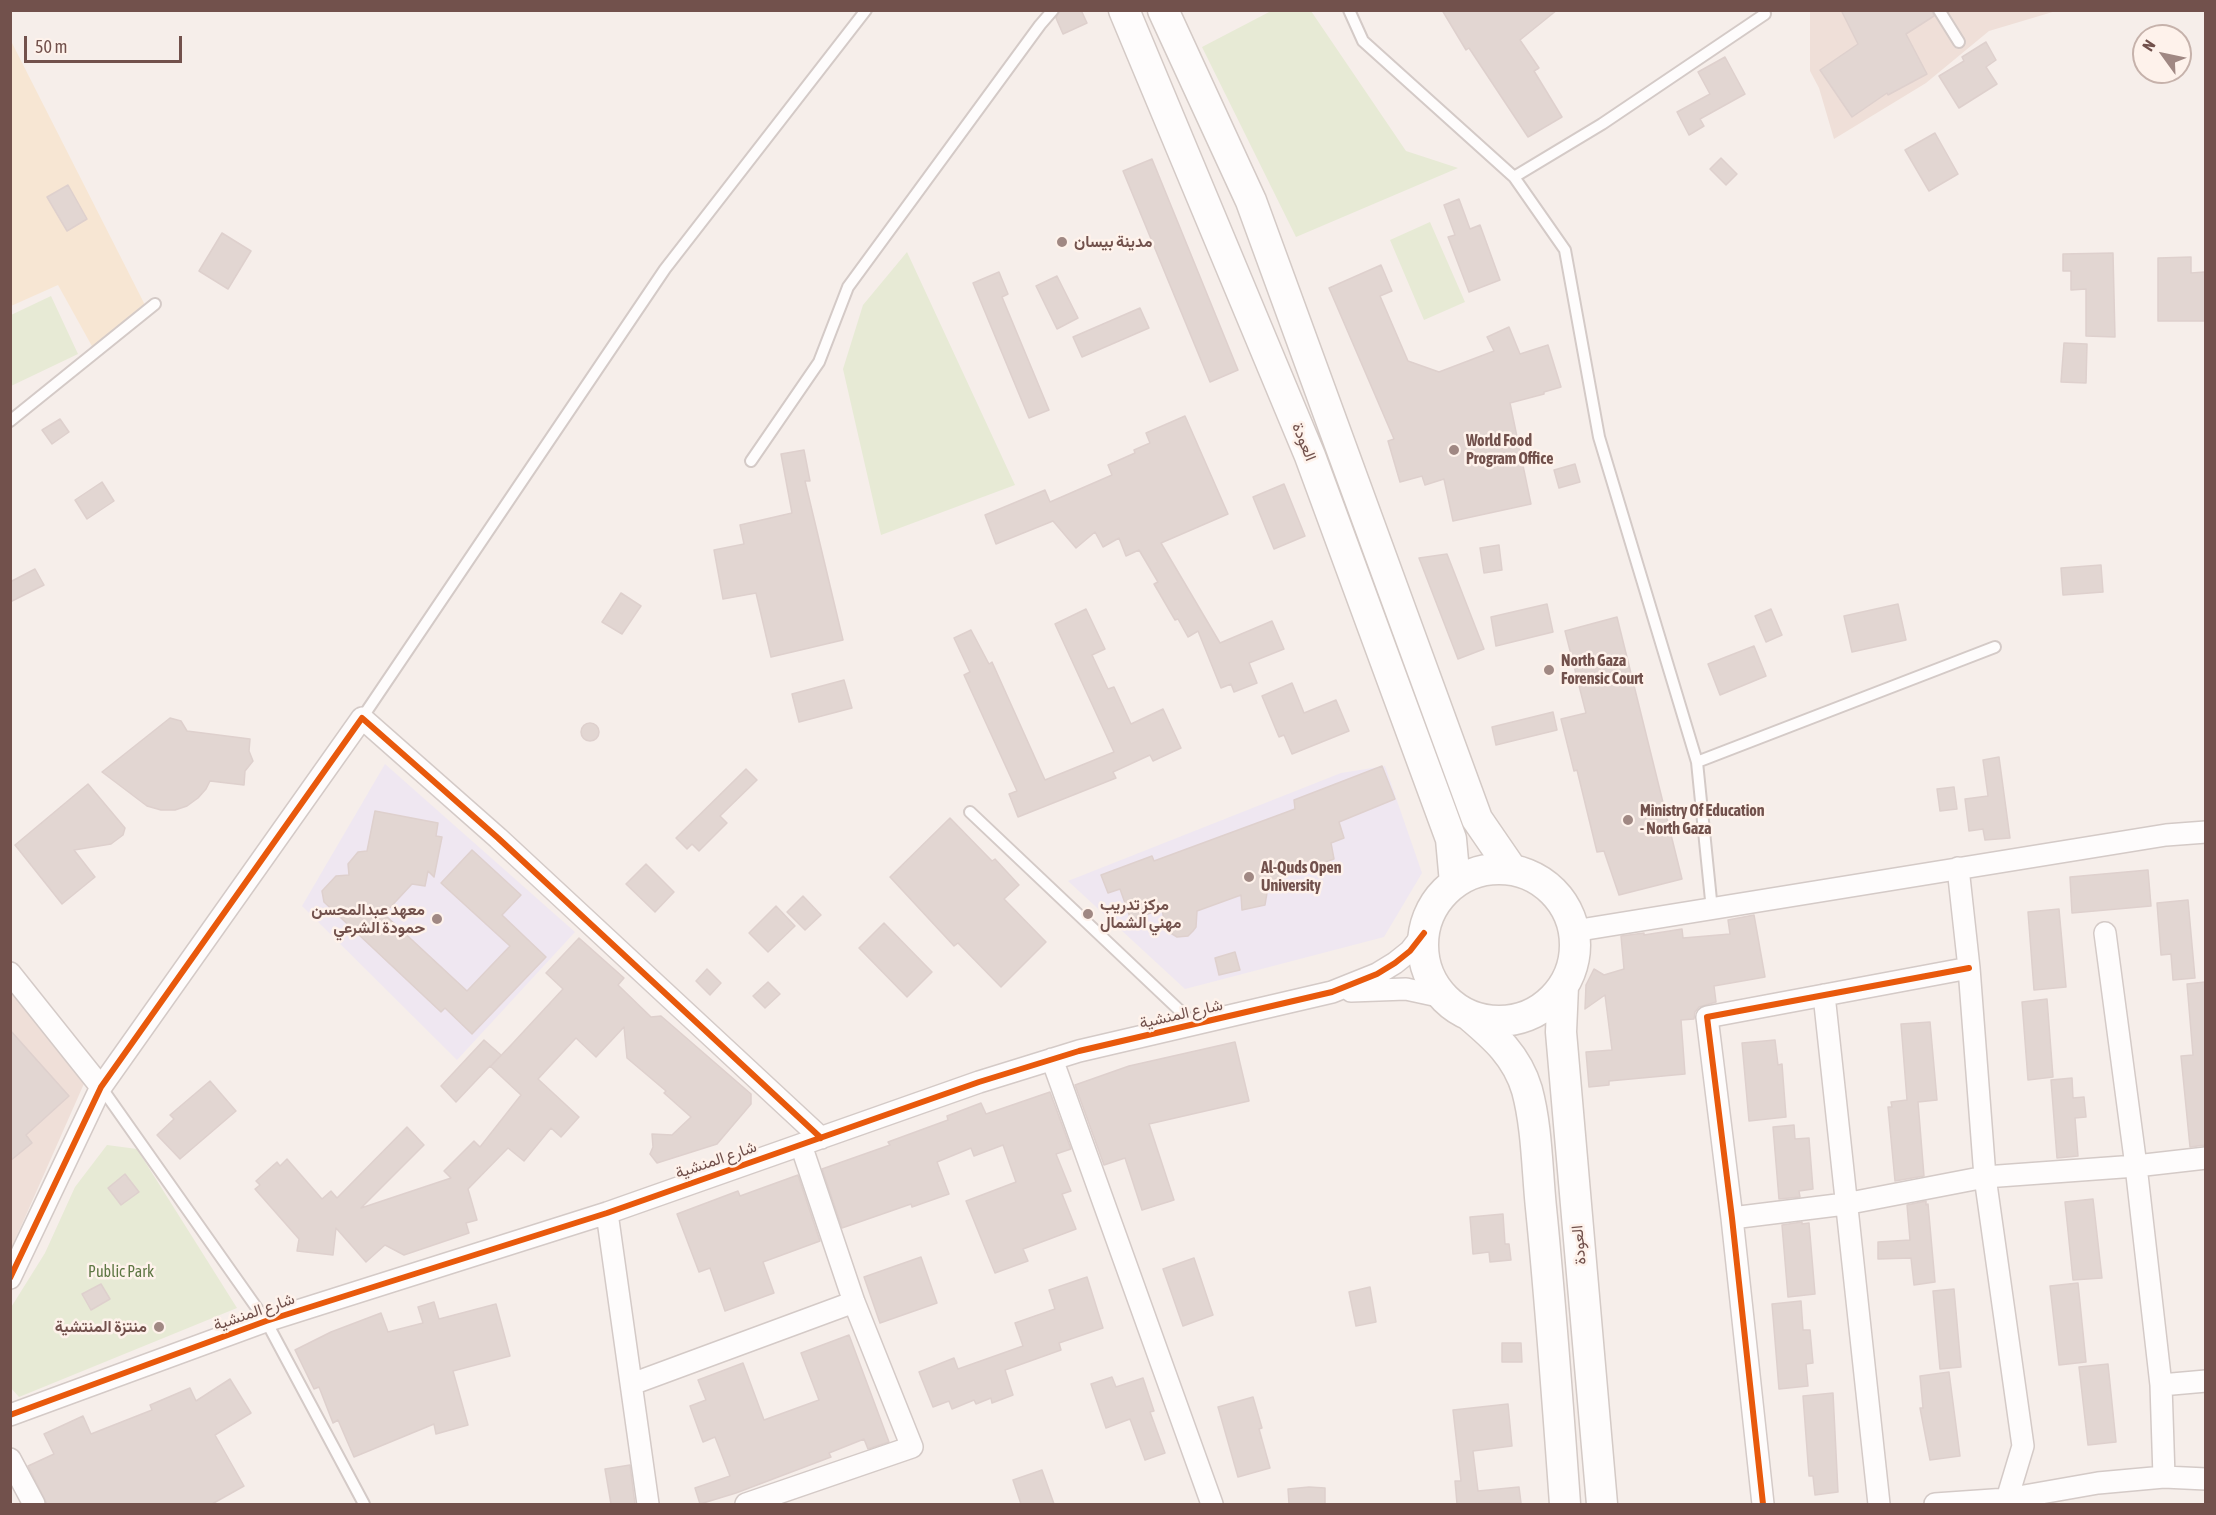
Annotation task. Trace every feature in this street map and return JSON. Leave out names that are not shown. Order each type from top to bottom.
[{"type":"main road","name":"العودة","points":[[1124,10],[1310,456],[1451,839],[1455,883]]},
{"type":"main road","name":"العودة","points":[[1163,10],[1251,201],[1477,819],[1512,870]]},
{"type":"main road","points":[[1512,870],[1525,873],[1547,886],[1564,906],[1574,931],[1574,955],[1563,986],[1546,1004],[1517,1019],[1493,1021],[1469,1015],[1443,997],[1433,984],[1427,969],[1423,952],[1424,933],[1435,905],[1455,883],[1464,878],[1512,870]]},
{"type":"main road","name":"العودة","points":[[1563,986],[1561,1032],[1602,1504]]},
{"type":"main road","name":"العودة","points":[[1469,1015],[1497,1038],[1513,1059],[1526,1089],[1533,1125],[1545,1242],[1565,1504]]},
{"type":"street","points":[[10,1278],[101,1087],[362,718],[498,838],[820,1138]]},
{"type":"street","points":[[1574,931],[2166,835],[2205,832]]},
{"type":"street","points":[[1958,868],[1969,968],[1985,1177],[2023,1446],[2007,1502]]},
{"type":"street","name":"شارع المنشية","points":[[10,1415],[266,1321],[607,1213],[1052,1059],[1332,992],[1377,974],[1395,963],[1410,951],[1424,933]]},
{"type":"street","points":[[2105,933],[2162,1385],[2164,1477]]},
{"type":"street","points":[[1762,1504],[1732,1218],[1707,1017],[1969,968]]},
{"type":"street","points":[[10,973],[101,1087]]},
{"type":"street","name":"شارع المنشية","points":[[1332,992],[1393,988],[1443,997]]},
{"type":"street","points":[[1824,995],[1879,1504]]},
{"type":"street","points":[[1052,1059],[1212,1504]]},
{"type":"street","points":[[746,1504],[912,1447],[854,1302],[801,1145]]},
{"type":"street","points":[[1732,1218],[1845,1204],[1985,1177],[2136,1166],[2205,1158]]},
{"type":"street","points":[[607,1213],[648,1504]]},
{"type":"street","points":[[632,1384],[854,1302]]},
{"type":"street","points":[[2162,1385],[2205,1381]]},
{"type":"street","points":[[10,1459],[34,1504]]},
{"type":"street","points":[[1935,1504],[2007,1502],[2098,1483],[2164,1477],[2205,1479]]},
{"type":"lane","points":[[362,718],[665,269],[866,10]]},
{"type":"lane","points":[[751,461],[819,362],[848,286],[1053,10]]},
{"type":"lane","points":[[1349,10],[1363,41],[1514,177],[1565,250],[1599,437],[1697,762],[1712,910]]},
{"type":"lane","points":[[1939,10],[1959,42]]},
{"type":"lane","points":[[1514,177],[1602,124],[1766,14]]},
{"type":"lane","points":[[10,421],[154,304]]},
{"type":"lane","points":[[1697,762],[1995,647]]},
{"type":"lane","points":[[970,812],[1194,1024]]},
{"type":"lane","points":[[101,1087],[266,1321],[364,1504]]},
{"type":"shaded area","points":[[1810,11],[2056,11],[1989,31],[1926,83],[1834,139],[1819,88],[1810,71]]},
{"type":"shaded area","name":"معهد عبدالمحسن حمودة الشرعي","points":[[385,764],[575,932],[457,1060],[302,906]]},
{"type":"shaded area","name":"Al-Quds Open University","points":[[1385,766],[1422,873],[1384,937],[1185,989],[1068,881],[1341,773]]},
{"type":"shaded area","points":[[11,984],[90,1070],[11,1249]]},
{"type":"green space","points":[[1273,10],[1311,11],[1406,151],[1458,168],[1296,237],[1202,47]]},
{"type":"green space","points":[[1430,222],[1465,302],[1424,320],[1390,240]]},
{"type":"green space","points":[[907,252],[1015,485],[881,535],[843,369],[863,305]]},
{"type":"green space","points":[[51,296],[78,354],[11,386],[11,315]]},
{"type":"green space","name":"Public Park","points":[[107,1145],[137,1149],[237,1308],[19,1397],[11,1388],[10,1309],[45,1253],[75,1187]]},
{"type":"sand","points":[[10,39],[145,305],[93,348],[58,285],[11,306]]},
{"type":"building","points":[[1060,10],[1081,10],[1087,23],[1063,34],[1056,18]]},
{"type":"building","points":[[1442,10],[1557,10],[1520,40],[1539,68],[1534,71],[1562,117],[1528,137],[1469,48],[1466,50]]},
{"type":"building","points":[[1841,10],[1932,10],[1934,16],[1906,34],[1927,74],[1888,95],[1887,93],[1852,117],[1820,70],[1858,44]]},
{"type":"building","points":[[1986,42],[1996,60],[1986,67],[1997,84],[1959,108],[1939,76],[1964,61],[1962,57]]},
{"type":"building","points":[[1725,57],[1745,94],[1700,119],[1704,126],[1689,135],[1677,112],[1710,94],[1698,72]]},
{"type":"building","points":[[1935,133],[1958,174],[1929,191],[1905,150]]},
{"type":"building","points":[[1721,158],[1737,174],[1726,185],[1710,169]]},
{"type":"building","points":[[1152,159],[1238,370],[1210,382],[1123,171]]},
{"type":"building","points":[[68,185],[87,219],[67,231],[47,197]]},
{"type":"building","points":[[1459,199],[1470,229],[1480,225],[1500,280],[1469,292],[1448,237],[1455,235],[1444,205]]},
{"type":"building","points":[[222,233],[251,251],[228,289],[199,271]]},
{"type":"building","points":[[2113,253],[2115,337],[2086,336],[2086,289],[2071,290],[2071,271],[2063,271],[2063,254]]},
{"type":"building","points":[[2191,257],[2191,273],[2205,272],[2205,321],[2158,321],[2158,258]]},
{"type":"building","points":[[1381,265],[1392,291],[1380,296],[1408,361],[1439,372],[1494,351],[1487,337],[1509,327],[1520,354],[1548,345],[1561,387],[1510,403],[1531,504],[1453,521],[1444,479],[1425,485],[1422,476],[1400,482],[1388,441],[1394,439],[1329,288]]},
{"type":"building","points":[[999,272],[1008,294],[1002,297],[1049,410],[1029,418],[973,283]]},
{"type":"building","points":[[1057,276],[1078,318],[1057,329],[1036,286]]},
{"type":"building","points":[[1140,308],[1149,328],[1082,357],[1073,337]]},
{"type":"building","points":[[2064,343],[2087,344],[2086,383],[2061,382]]},
{"type":"building","points":[[1185,416],[1228,514],[1161,543],[1220,643],[1272,621],[1284,649],[1249,663],[1257,683],[1234,692],[1231,684],[1221,688],[1198,631],[1188,637],[1178,619],[1175,620],[1154,584],[1158,582],[1139,550],[1126,556],[1119,538],[1103,547],[1095,532],[1076,548],[1053,521],[996,544],[985,515],[1045,490],[1050,502],[1112,475],[1108,465],[1135,453],[1134,450],[1150,443],[1146,433]]},
{"type":"building","points":[[60,419],[69,432],[52,444],[42,430]]},
{"type":"building","points":[[804,450],[810,481],[805,481],[843,640],[771,657],[756,593],[723,599],[714,550],[744,544],[740,525],[792,513],[781,454]]},
{"type":"building","points":[[1575,464],[1580,482],[1559,488],[1554,470]]},
{"type":"building","points":[[102,482],[114,501],[87,519],[75,500]]},
{"type":"building","points":[[1284,484],[1305,536],[1274,549],[1253,497]]},
{"type":"building","points":[[1499,545],[1502,570],[1484,573],[1480,548]]},
{"type":"building","points":[[1447,554],[1484,649],[1458,659],[1419,558]]},
{"type":"building","points":[[2101,565],[2103,592],[2063,595],[2061,568]]},
{"type":"building","points":[[35,569],[44,585],[10,602],[10,582]]},
{"type":"building","points":[[621,593],[641,606],[622,634],[602,622]]},
{"type":"building","points":[[1547,604],[1553,632],[1496,646],[1491,617]]},
{"type":"building","points":[[1898,604],[1906,640],[1852,652],[1844,616]]},
{"type":"building","points":[[1086,609],[1105,649],[1092,655],[1108,689],[1114,687],[1131,724],[1163,709],[1181,748],[1153,761],[1150,755],[1113,772],[1116,778],[1018,817],[1009,794],[1017,791],[964,675],[970,672],[954,638],[971,630],[989,664],[992,662],[1045,780],[1114,752],[1055,624]]},
{"type":"building","points":[[1771,609],[1782,635],[1766,642],[1755,616]]},
{"type":"building","name":"Ministry Of Education - North Gaza","points":[[1617,617],[1682,879],[1619,895],[1604,851],[1597,852],[1577,770],[1574,771],[1561,719],[1586,713],[1565,631]]},
{"type":"building","points":[[1754,646],[1766,676],[1720,695],[1708,664]]},
{"type":"building","points":[[844,680],[852,708],[799,722],[792,694]]},
{"type":"building","points":[[1292,683],[1304,713],[1336,700],[1349,731],[1292,754],[1284,735],[1279,737],[1262,696]]},
{"type":"building","points":[[1553,712],[1557,730],[1496,745],[1492,727]]},
{"type":"building","points":[[170,718],[181,721],[187,731],[250,739],[249,751],[253,761],[245,771],[244,785],[210,781],[198,798],[187,806],[175,810],[161,810],[147,806],[102,772]]},
{"type":"building","points":[[590,723],[596,726],[599,732],[596,738],[590,741],[584,738],[581,732],[584,726]]},
{"type":"building","points":[[1999,757],[2010,838],[1985,840],[1983,829],[1969,831],[1965,799],[1988,796],[1983,760]]},
{"type":"building","points":[[1382,766],[1395,799],[1339,822],[1344,838],[1331,843],[1334,859],[1269,881],[1265,905],[1242,910],[1241,895],[1197,911],[1196,927],[1193,931],[1188,936],[1177,937],[1165,927],[1162,909],[1131,920],[1120,889],[1108,893],[1101,875],[1152,856],[1154,861],[1295,809],[1294,800]]},
{"type":"building","points":[[746,769],[757,780],[720,816],[727,823],[699,851],[692,844],[687,849],[676,838]]},
{"type":"building","points":[[88,784],[125,828],[123,835],[111,844],[74,850],[95,877],[62,904],[15,845]]},
{"type":"building","points":[[1954,787],[1957,809],[1940,811],[1937,789]]},
{"type":"building","points":[[375,811],[438,823],[436,836],[442,837],[434,877],[428,871],[425,886],[412,884],[384,914],[467,991],[510,946],[441,883],[472,850],[521,895],[502,915],[546,957],[472,1034],[445,1008],[441,1012],[324,902],[322,891],[336,876],[349,875],[348,864],[358,852],[367,851]]},
{"type":"building","points":[[950,818],[992,861],[995,859],[1019,885],[1004,899],[1046,942],[1001,987],[958,943],[954,946],[890,877]]},
{"type":"building","points":[[646,864],[674,892],[655,912],[626,884]]},
{"type":"building","points":[[2148,870],[2151,906],[2072,913],[2070,877]]},
{"type":"building","points":[[803,896],[821,915],[805,930],[787,912]]},
{"type":"building","points":[[2188,900],[2195,978],[2173,980],[2171,954],[2161,955],[2157,903]]},
{"type":"building","points":[[776,906],[795,926],[768,952],[749,933]]},
{"type":"building","points":[[2059,909],[2066,987],[2034,990],[2028,912]]},
{"type":"building","points":[[1754,915],[1765,977],[1714,986],[1716,1002],[1699,1007],[1694,1019],[1681,1020],[1685,1074],[1609,1081],[1609,1085],[1589,1087],[1586,1052],[1612,1050],[1605,995],[1585,1009],[1586,985],[1594,969],[1604,975],[1624,969],[1621,936],[1682,929],[1683,938],[1730,934],[1728,920]]},
{"type":"building","points":[[884,923],[932,972],[907,997],[859,948]]},
{"type":"building","points":[[579,938],[624,978],[618,985],[651,1017],[661,1016],[751,1094],[751,1104],[717,1144],[657,1163],[650,1154],[653,1147],[652,1134],[672,1135],[691,1117],[664,1093],[666,1091],[627,1058],[624,1027],[596,1057],[576,1038],[538,1079],[579,1117],[561,1137],[551,1128],[524,1161],[508,1148],[468,1189],[477,1220],[466,1223],[469,1233],[404,1255],[385,1245],[366,1262],[336,1228],[333,1255],[297,1251],[299,1239],[255,1189],[260,1185],[256,1181],[277,1162],[280,1166],[287,1159],[322,1199],[331,1191],[337,1198],[407,1127],[424,1145],[361,1208],[451,1178],[444,1171],[474,1141],[480,1147],[521,1095],[490,1066],[456,1102],[441,1086],[484,1040],[501,1055],[491,1066],[512,1044],[563,989],[546,973]]},
{"type":"building","points":[[1235,952],[1240,970],[1219,975],[1215,958]]},
{"type":"building","points":[[707,969],[721,983],[710,995],[696,981]]},
{"type":"building","points":[[768,982],[780,994],[765,1008],[753,996]]},
{"type":"building","points":[[2205,982],[2205,1145],[2190,1147],[2181,1056],[2193,1055],[2187,984]]},
{"type":"building","points":[[2047,999],[2053,1077],[2028,1080],[2022,1002]]},
{"type":"building","points":[[1930,1022],[1937,1100],[1918,1102],[1924,1176],[1895,1181],[1888,1107],[1892,1107],[1891,1102],[1907,1100],[1901,1024]]},
{"type":"building","points":[[10,1030],[69,1096],[26,1135],[32,1143],[10,1161]]},
{"type":"building","points":[[1775,1040],[1778,1065],[1782,1064],[1786,1117],[1749,1121],[1742,1043]]},
{"type":"building","points":[[1235,1042],[1249,1101],[1149,1124],[1174,1200],[1142,1210],[1125,1158],[1104,1165],[1075,1085],[1129,1066]]},
{"type":"building","points":[[2072,1078],[2073,1098],[2084,1097],[2086,1117],[2075,1118],[2078,1156],[2057,1158],[2051,1080]]},
{"type":"building","points":[[210,1081],[236,1111],[180,1159],[157,1135],[174,1119],[170,1115]]},
{"type":"building","points":[[1050,1092],[1071,1149],[1056,1154],[1071,1191],[1062,1194],[1076,1229],[1023,1249],[1028,1261],[995,1273],[966,1201],[1016,1182],[1003,1145],[974,1156],[971,1148],[937,1162],[949,1194],[912,1207],[911,1204],[842,1228],[822,1169],[890,1145],[888,1142],[948,1120],[947,1116],[981,1103],[986,1114]]},
{"type":"building","points":[[1794,1125],[1795,1139],[1809,1138],[1813,1189],[1799,1191],[1800,1197],[1779,1199],[1773,1127]]},
{"type":"building","points":[[125,1174],[139,1192],[121,1205],[108,1188]]},
{"type":"building","points":[[798,1175],[820,1241],[763,1262],[774,1293],[725,1311],[710,1268],[699,1272],[677,1214],[738,1191],[740,1196]]},
{"type":"building","points":[[2093,1199],[2102,1278],[2073,1280],[2065,1202]]},
{"type":"building","points":[[1926,1201],[1935,1282],[1914,1285],[1911,1258],[1878,1259],[1878,1242],[1910,1240],[1907,1205]]},
{"type":"building","points":[[1503,1214],[1505,1244],[1509,1244],[1511,1260],[1490,1262],[1489,1252],[1473,1254],[1470,1217]]},
{"type":"building","points":[[1802,1222],[1802,1224],[1809,1223],[1815,1294],[1788,1297],[1782,1225]]},
{"type":"building","points":[[921,1257],[937,1303],[880,1323],[864,1277]]},
{"type":"building","points":[[1194,1258],[1213,1315],[1183,1326],[1163,1269]]},
{"type":"building","points":[[1087,1277],[1103,1328],[1059,1343],[1061,1350],[1005,1370],[1013,1395],[992,1403],[991,1398],[976,1404],[974,1400],[952,1409],[949,1401],[933,1407],[919,1372],[954,1358],[958,1369],[1023,1346],[1015,1323],[1055,1309],[1049,1290]]},
{"type":"building","points":[[2078,1283],[2086,1362],[2059,1365],[2050,1286]]},
{"type":"building","points":[[101,1284],[110,1299],[91,1310],[82,1294]]},
{"type":"building","points":[[1370,1287],[1376,1322],[1356,1326],[1349,1292]]},
{"type":"building","points":[[1954,1289],[1961,1367],[1940,1369],[1933,1291]]},
{"type":"building","points":[[1801,1301],[1803,1330],[1810,1330],[1813,1363],[1806,1364],[1808,1386],[1779,1389],[1772,1304]]},
{"type":"building","points":[[434,1302],[439,1319],[496,1304],[510,1356],[453,1371],[468,1425],[436,1434],[434,1424],[354,1457],[338,1420],[333,1423],[319,1387],[314,1389],[295,1350],[331,1332],[381,1313],[388,1332],[423,1323],[418,1307]]},
{"type":"building","points":[[849,1335],[889,1442],[868,1449],[864,1439],[829,1453],[831,1457],[736,1493],[700,1504],[695,1488],[730,1476],[715,1437],[703,1442],[690,1406],[706,1400],[698,1380],[743,1363],[764,1420],[819,1400],[801,1353]]},
{"type":"building","points":[[1502,1343],[1521,1343],[1522,1362],[1502,1362]]},
{"type":"building","points":[[2108,1364],[2116,1442],[2088,1445],[2079,1367]]},
{"type":"building","points":[[1949,1372],[1960,1456],[1930,1460],[1920,1408],[1923,1408],[1920,1376]]},
{"type":"building","points":[[1112,1377],[1116,1387],[1143,1378],[1154,1411],[1150,1412],[1165,1453],[1145,1460],[1130,1419],[1106,1428],[1091,1384]]},
{"type":"building","points":[[230,1379],[251,1413],[215,1435],[244,1486],[212,1504],[47,1504],[28,1466],[54,1454],[44,1434],[83,1416],[91,1434],[152,1410],[150,1405],[190,1388],[196,1401]]},
{"type":"building","points":[[1833,1393],[1838,1492],[1815,1495],[1813,1476],[1809,1476],[1803,1396]]},
{"type":"building","points":[[1253,1397],[1270,1468],[1238,1477],[1218,1407]]},
{"type":"building","points":[[1508,1404],[1512,1446],[1473,1451],[1478,1491],[1519,1487],[1521,1503],[1457,1504],[1455,1481],[1461,1481],[1453,1410]]},
{"type":"building","points":[[630,1465],[635,1504],[611,1504],[605,1469]]},
{"type":"building","points":[[1042,1470],[1054,1504],[1021,1504],[1013,1480]]},
{"type":"building","points":[[1325,1488],[1325,1504],[1289,1504],[1288,1489]]},
{"type":"cycle path","points":[[10,1278],[101,1087],[362,718],[498,838],[821,1138]]},
{"type":"cycle path","points":[[10,1415],[266,1321],[607,1213],[979,1082],[1079,1051],[1332,992],[1377,974],[1395,963],[1410,951],[1424,933]]},
{"type":"cycle path","points":[[1763,1504],[1732,1218],[1707,1017],[1969,968]]},
{"type":"place","name":"مدينة بيسان","points":[[1062,242]]},
{"type":"place","name":"World Food Program Office","points":[[1454,450]]},
{"type":"place","name":"North Gaza Forensic Court","points":[[1549,670]]},
{"type":"place","name":"Ministry Of Education - North Gaza","points":[[1628,820]]},
{"type":"place","name":"Al-Quds Open University","points":[[1249,877]]},
{"type":"place","name":"مركز تدريب مهني الشمال","points":[[1088,914]]},
{"type":"place","name":"معهد عبدالمحسن حمودة الشرعي","points":[[437,919]]},
{"type":"place","name":"منتزة المنتشية","points":[[159,1327]]}]
